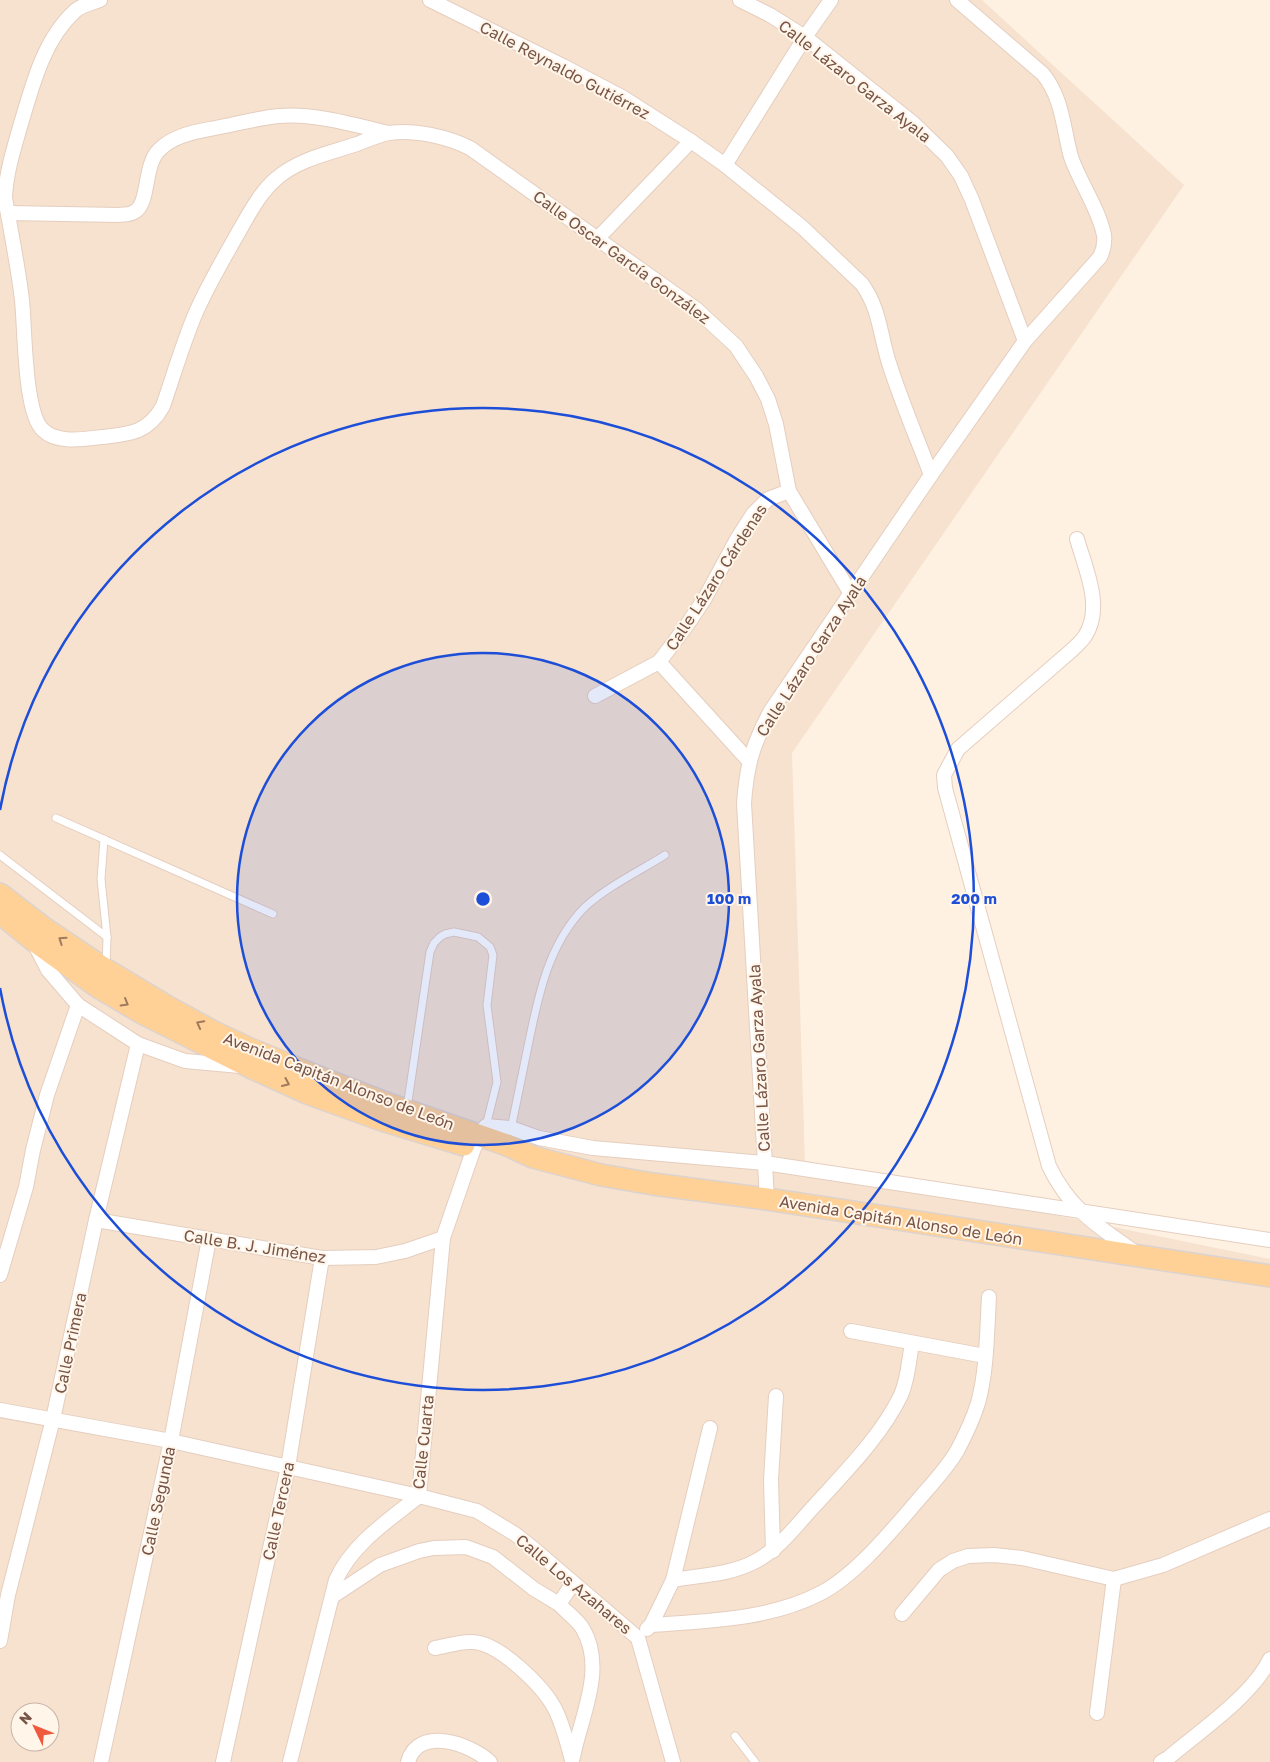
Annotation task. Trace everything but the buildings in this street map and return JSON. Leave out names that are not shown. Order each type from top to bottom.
[{"type":"main road","name":"Avenida Capitán Alonso de León","points":[[0,894],[44,928],[142,1013],[307,1093],[382,1120],[405,1118]]},
{"type":"main road","name":"Avenida Capitán Alonso de León","points":[[0,913],[33,940],[102,978],[168,1007],[250,1049],[405,1118],[507,1143],[533,1157],[601,1175],[1270,1276]]},
{"type":"street","points":[[8,213],[5,183],[40,62],[73,5],[100,0]]},
{"type":"street","name":"Calle Reynaldo Gutiérrez","points":[[430,0],[622,97],[725,165],[802,227],[862,284],[870,295],[876,308],[888,360],[899,393],[931,475]]},
{"type":"street","name":"Calle Lázaro Garza Ayala","points":[[740,0],[770,15],[804,37],[913,123],[947,156],[962,176],[1025,341]]},
{"type":"street","points":[[725,165],[804,37],[831,0]]},
{"type":"street","name":"Calle Lázaro Garza Ayala","points":[[767,1200],[744,803],[749,761],[756,740],[770,712],[931,475],[1025,341],[1100,256],[1104,242],[1104,234],[1072,158],[1055,91],[1043,74],[957,0]]},
{"type":"street","name":"Calle Oscar García González","points":[[389,133],[291,168],[277,178],[262,193],[221,263],[194,316],[163,406],[156,417],[136,432],[78,439],[51,435],[42,430],[30,396],[22,300],[8,213],[119,215],[134,212],[142,204],[152,161],[157,152],[172,140],[198,132],[279,116],[336,121],[389,133],[437,136],[458,142],[470,148],[696,309],[736,346],[756,376],[768,399],[776,424],[789,491],[851,594]]},
{"type":"street","points":[[598,238],[691,141]]},
{"type":"street","name":"Calle Lázaro Cárdenas","points":[[749,761],[659,662],[688,625],[753,514],[768,499],[789,491]]},
{"type":"street","points":[[1076,539],[1094,604],[1092,619],[1086,636],[958,748],[944,775],[948,804],[1049,1166],[1064,1193],[1080,1212],[1139,1256]]},
{"type":"street","points":[[595,696],[659,662]]},
{"type":"street","points":[[33,940],[48,970],[78,1005],[138,1044],[184,1060],[250,1067]]},
{"type":"street","points":[[0,1275],[26,1187],[47,1096],[78,1005]]},
{"type":"street","name":"Calle Primera","points":[[0,1641],[4,1594],[53,1419],[96,1220],[138,1044]]},
{"type":"street","name":"Calle Cuarta","points":[[290,1762],[336,1580],[341,1569],[350,1557],[383,1525],[419,1496],[443,1238],[480,1137]]},
{"type":"street","points":[[507,1143],[539,1138],[593,1148],[765,1163],[1270,1240]]},
{"type":"street","name":"Calle B. J. Jiménez","points":[[96,1220],[322,1258],[376,1257],[405,1252],[443,1238]]},
{"type":"street","name":"Calle Segunda","points":[[101,1762],[171,1440],[209,1239]]},
{"type":"street","name":"Calle Tercera","points":[[223,1762],[288,1467],[322,1258]]},
{"type":"street","points":[[651,1625],[732,1619],[768,1612],[821,1593],[839,1582],[862,1561],[892,1530],[936,1479],[956,1452],[970,1424],[978,1401],[986,1356],[989,1297]]},
{"type":"street","points":[[851,1331],[986,1356]]},
{"type":"street","points":[[673,1580],[730,1572],[753,1563],[773,1551],[849,1467],[893,1410],[902,1393],[912,1343]]},
{"type":"street","points":[[773,1551],[771,1480],[776,1396]]},
{"type":"street","name":"Calle Los Azahares","points":[[0,1410],[171,1440],[478,1511],[515,1534],[638,1638],[673,1762]]},
{"type":"street","points":[[638,1638],[651,1625],[673,1580],[710,1428]]},
{"type":"street","points":[[902,1614],[939,1570],[953,1561],[968,1556],[994,1555],[1022,1558],[1114,1579],[1163,1565],[1270,1520]]},
{"type":"street","points":[[332,1596],[380,1565],[419,1551],[442,1547],[466,1547],[493,1557],[559,1604],[583,1628],[591,1648],[593,1666],[587,1706],[576,1739],[572,1761]]},
{"type":"street","points":[[1097,1713],[1114,1579]]},
{"type":"street","points":[[559,1604],[573,1583]]},
{"type":"street","points":[[435,1648],[473,1642],[485,1644],[503,1653],[544,1693],[554,1707],[564,1728],[572,1761]]},
{"type":"street","points":[[1166,1761],[1239,1697],[1265,1670],[1270,1659]]},
{"type":"street","points":[[408,1762],[415,1749],[427,1741],[448,1742],[471,1749],[484,1756],[490,1762]]},
{"type":"lane","points":[[56,818],[273,914]]},
{"type":"lane","points":[[102,978],[107,937],[101,880],[104,839]]},
{"type":"lane","points":[[0,855],[107,937]]},
{"type":"lane","points":[[507,1143],[538,997],[558,944],[570,924],[586,907],[606,891],[665,855]]},
{"type":"lane","points":[[405,1118],[430,952],[434,943],[446,934],[454,932],[478,937],[490,947],[493,955],[487,1005],[497,1082],[480,1137]]},
{"type":"lane","points":[[735,1736],[754,1762]]},
{"type":"shaded area","points":[[0,0],[982,0],[1184,185],[792,753],[805,1164],[1270,1259],[1270,1762],[0,1762]]}]
